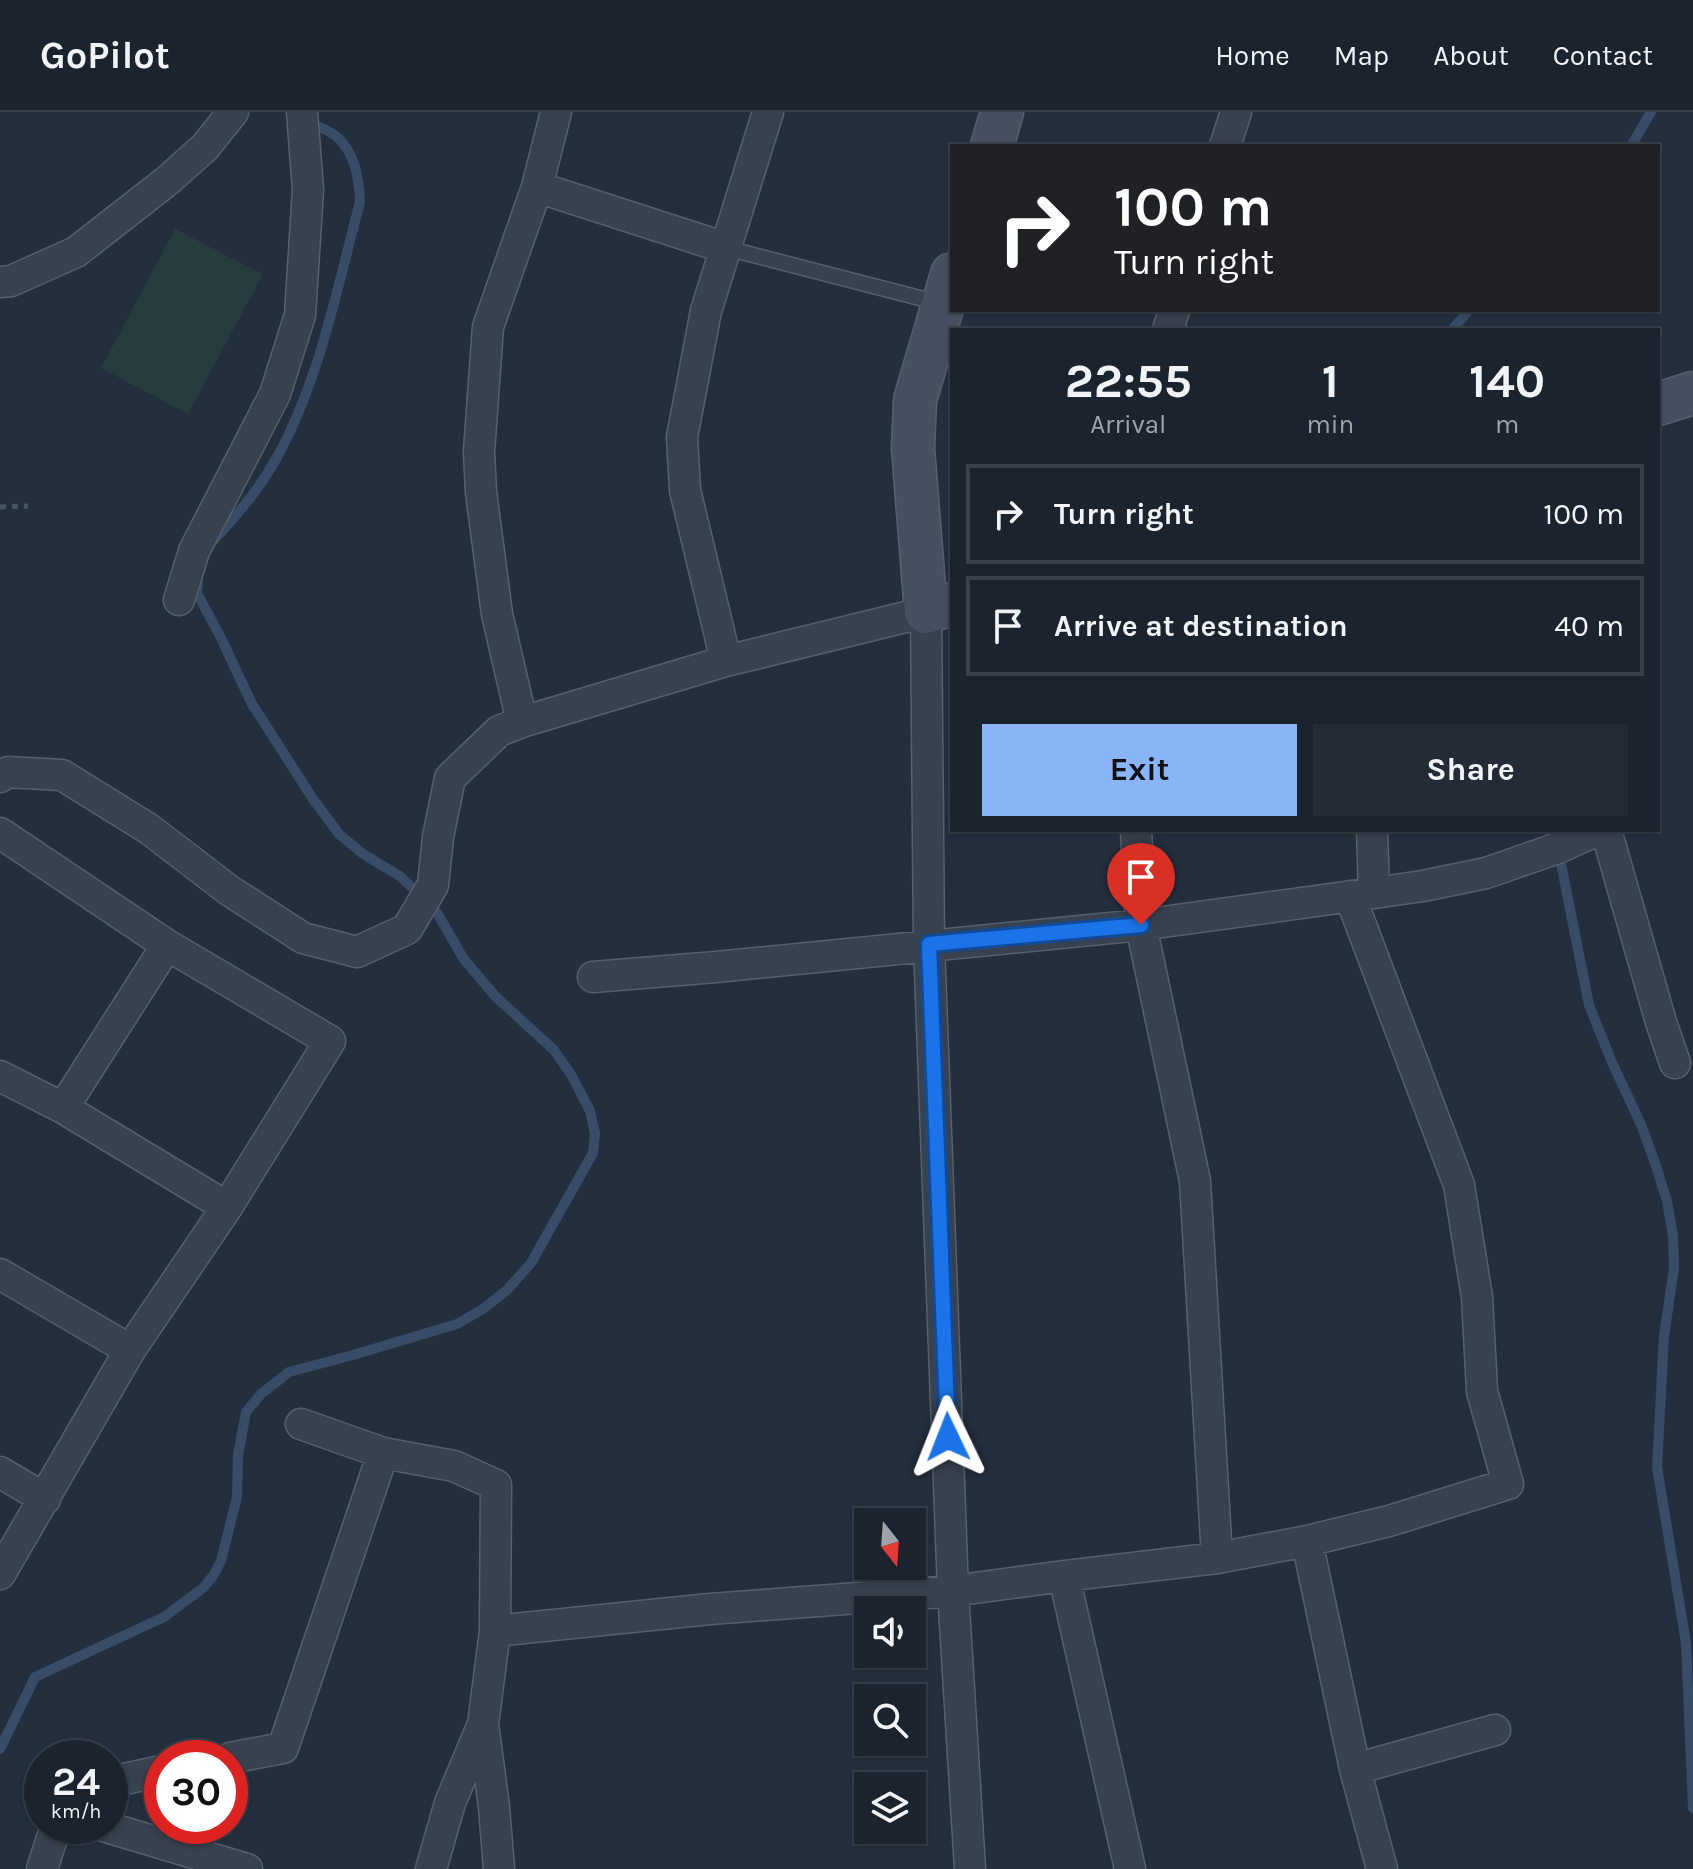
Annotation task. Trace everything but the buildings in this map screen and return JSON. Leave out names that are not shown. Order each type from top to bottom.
[{"type":"street","points":[[0,282],[11,281],[76,252],[167,181],[205,147],[233,112]]},
{"type":"street","points":[[179,600],[194,551],[275,394],[300,315],[308,190],[302,112]]},
{"type":"street","points":[[511,727],[481,492],[479,452],[488,327],[537,187],[556,112]]},
{"type":"street","points":[[726,661],[685,490],[682,437],[706,311],[768,112]]},
{"type":"street","points":[[993,144],[1002,112]]},
{"type":"street","points":[[1226,144],[1236,112]]},
{"type":"street","points":[[537,187],[726,248]]},
{"type":"street","points":[[947,289],[915,400],[913,448],[939,608],[929,944],[953,1591],[970,1869]]},
{"type":"street","points":[[1660,403],[1693,393]]},
{"type":"street","points":[[0,777],[8,772],[62,775],[149,829],[230,891],[303,938],[357,952],[407,929],[433,885],[438,837],[450,778],[511,727],[726,661],[939,608]]},
{"type":"street","points":[[1136,832],[1141,925],[1195,1181],[1217,1558]]},
{"type":"street","points":[[495,1631],[710,1609],[953,1591],[1217,1558],[1389,1521],[1508,1484],[1482,1391],[1477,1297],[1459,1185],[1362,895],[1372,832]]},
{"type":"street","points":[[593,977],[1141,925],[1362,895],[1486,873],[1594,832]]},
{"type":"street","points":[[1607,832],[1675,1063]]},
{"type":"street","points":[[0,833],[167,945],[330,1041],[227,1207],[130,1350],[0,1574]]},
{"type":"street","points":[[63,1108],[167,945]]},
{"type":"street","points":[[0,1076],[63,1108],[227,1207]]},
{"type":"street","points":[[0,1274],[130,1350]]},
{"type":"street","points":[[301,1424],[383,1453],[454,1466],[496,1485],[495,1631],[483,1724],[499,1869]]},
{"type":"street","points":[[248,1755],[283,1748],[383,1453]]},
{"type":"street","points":[[0,1472],[45,1499]]},
{"type":"street","points":[[1307,1541],[1355,1769],[1382,1869]]},
{"type":"street","points":[[1064,1576],[1129,1869]]},
{"type":"street","points":[[431,1869],[450,1803],[483,1724]]},
{"type":"street","points":[[1355,1769],[1495,1730]]},
{"type":"street","points":[[128,1833],[247,1869]]},
{"type":"street","points":[[42,1869],[50,1844]]},
{"type":"lane","points":[[726,248],[947,289]]},
{"type":"path","points":[[0,507],[28,506]]},
{"type":"green space","points":[[175,229],[263,274],[188,414],[101,368]]},
{"type":"waterway","points":[[1632,144],[1651,112]]},
{"type":"waterway","points":[[212,542],[262,481],[291,429],[316,366],[360,202],[357,175],[343,143],[323,128],[308,122]]},
{"type":"waterway","points":[[1454,328],[1467,312]]},
{"type":"waterway","points":[[0,1749],[35,1677],[164,1617],[203,1588],[213,1576],[221,1561],[237,1497],[238,1455],[246,1412],[261,1394],[289,1372],[457,1324],[483,1309],[507,1290],[531,1263],[593,1153],[595,1133],[590,1111],[554,1050],[496,997],[463,958],[436,911],[400,876],[363,854],[339,834],[313,799],[252,704],[197,593],[198,578]]},
{"type":"waterway","points":[[1549,832],[1558,848],[1589,1005],[1642,1127],[1667,1201],[1673,1236],[1674,1268],[1664,1336],[1657,1467],[1686,1643],[1693,1808]]},
{"type":"route","points":[[948,1437],[929,944],[1141,925]]}]
